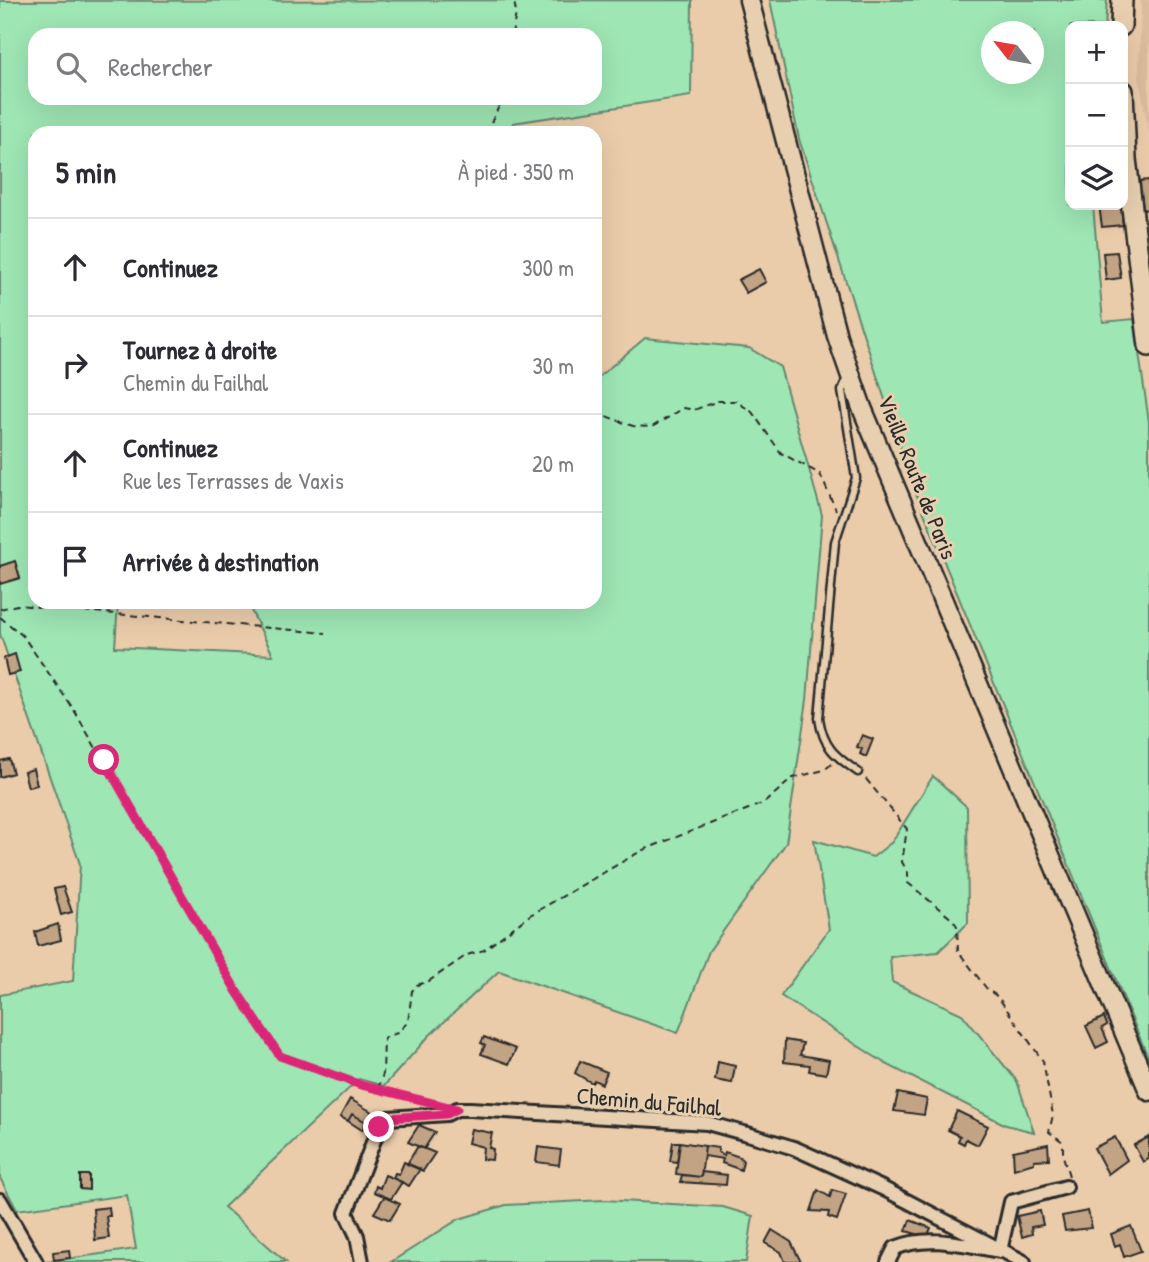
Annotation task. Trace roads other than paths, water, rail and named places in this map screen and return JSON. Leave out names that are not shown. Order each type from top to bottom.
[{"type":"main road","points":[[1121,21],[1122,0]]},
{"type":"main road","points":[[1125,147],[1149,346]]},
{"type":"street","name":"Vieille Route de Paris","points":[[749,0],[827,298],[849,370],[1149,1091]]},
{"type":"street","name":"Chemin du Failhal","points":[[362,1262],[357,1236],[346,1213],[379,1127],[388,1118],[447,1114],[457,1109],[707,1123],[794,1148],[960,1226],[1000,1251],[1024,1262]]},
{"type":"street","points":[[888,1262],[895,1248],[912,1241],[949,1242],[1000,1251],[1011,1202],[1066,1187]]},
{"type":"street","points":[[0,1200],[36,1262]]},
{"type":"lane","points":[[849,370],[842,391],[856,478],[840,519],[830,587],[819,718],[824,744],[858,772]]}]
